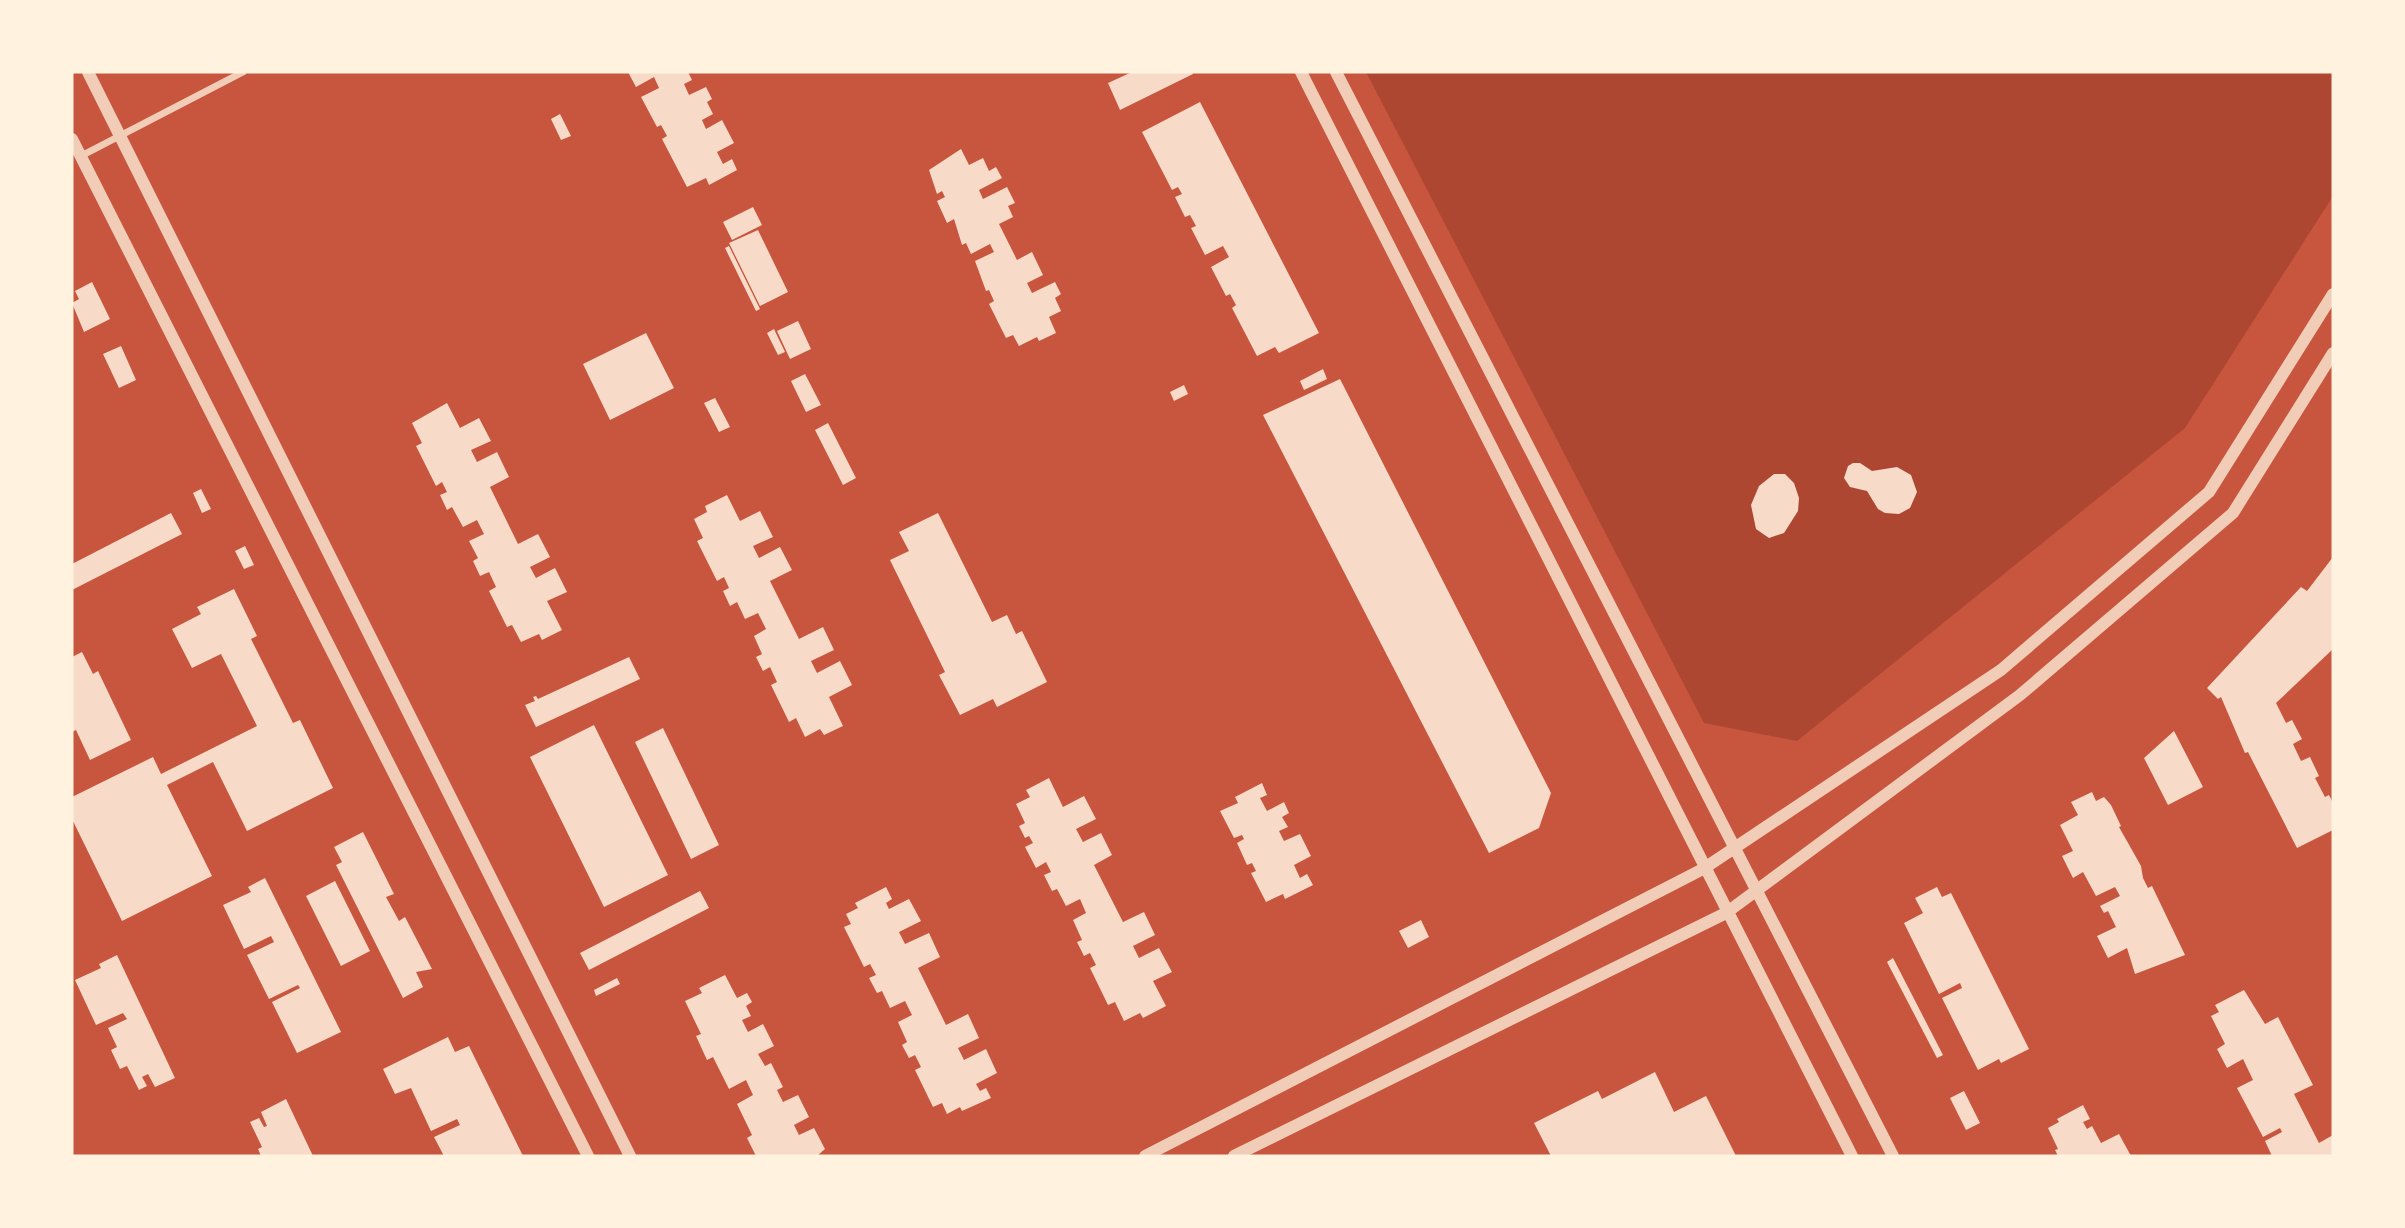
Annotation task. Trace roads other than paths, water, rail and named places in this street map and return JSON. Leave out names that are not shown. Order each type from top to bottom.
[{"type":"street","points":[[88,72],[630,1156]]},
{"type":"street","points":[[81,156],[243,72]]},
{"type":"street","points":[[1301,72],[1703,869],[1852,1156]]},
{"type":"street","points":[[1336,72],[1893,1156]]},
{"type":"street","points":[[72,139],[588,1156]]},
{"type":"street","points":[[1144,1156],[1703,869],[2001,670],[2209,492],[2333,294]]},
{"type":"street","points":[[1234,1156],[1726,913],[2020,695],[2233,513],[2333,353]]}]
